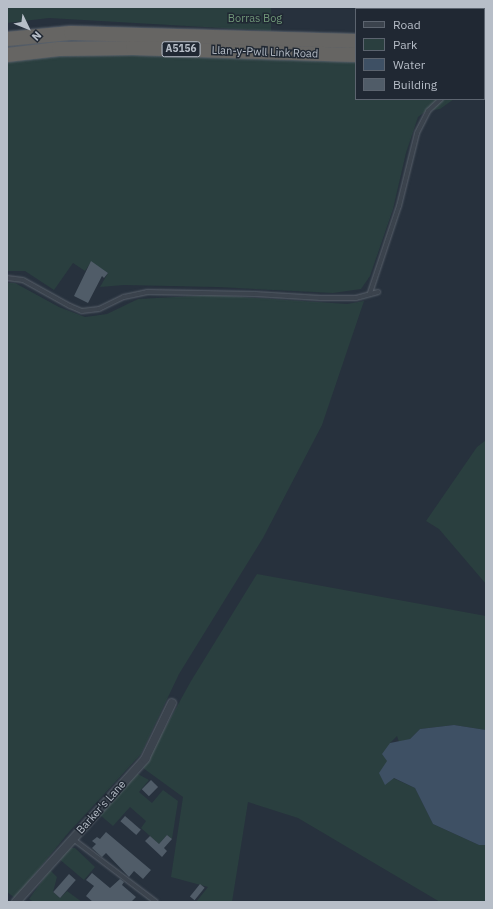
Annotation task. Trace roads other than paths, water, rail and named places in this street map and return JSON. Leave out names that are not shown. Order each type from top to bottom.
[{"type":"highway","name":"Llan-y-Pwll Link Road","points":[[7,39],[71,33],[355,40]]},
{"type":"highway","name":"Llan-y-Pwll Link Road","points":[[7,55],[60,49],[134,48],[355,56]]},
{"type":"street","name":"Barker's Lane","points":[[16,902],[145,759],[172,703]]},
{"type":"lane","points":[[370,293],[399,206],[416,133],[428,111],[440,100]]},
{"type":"lane","points":[[7,278],[23,280],[70,306],[82,310],[99,310],[124,297],[147,292],[255,294],[321,298],[356,298],[378,292]]},
{"type":"lane","points":[[73,839],[156,902]]},
{"type":"water","points":[[454,725],[486,730],[486,845],[479,845],[433,824],[415,788],[394,778],[385,785],[379,773],[387,761],[382,754],[390,743],[410,739],[420,729]]},
{"type":"park label","name":"Borras Bog","points":[[255,18]]}]
